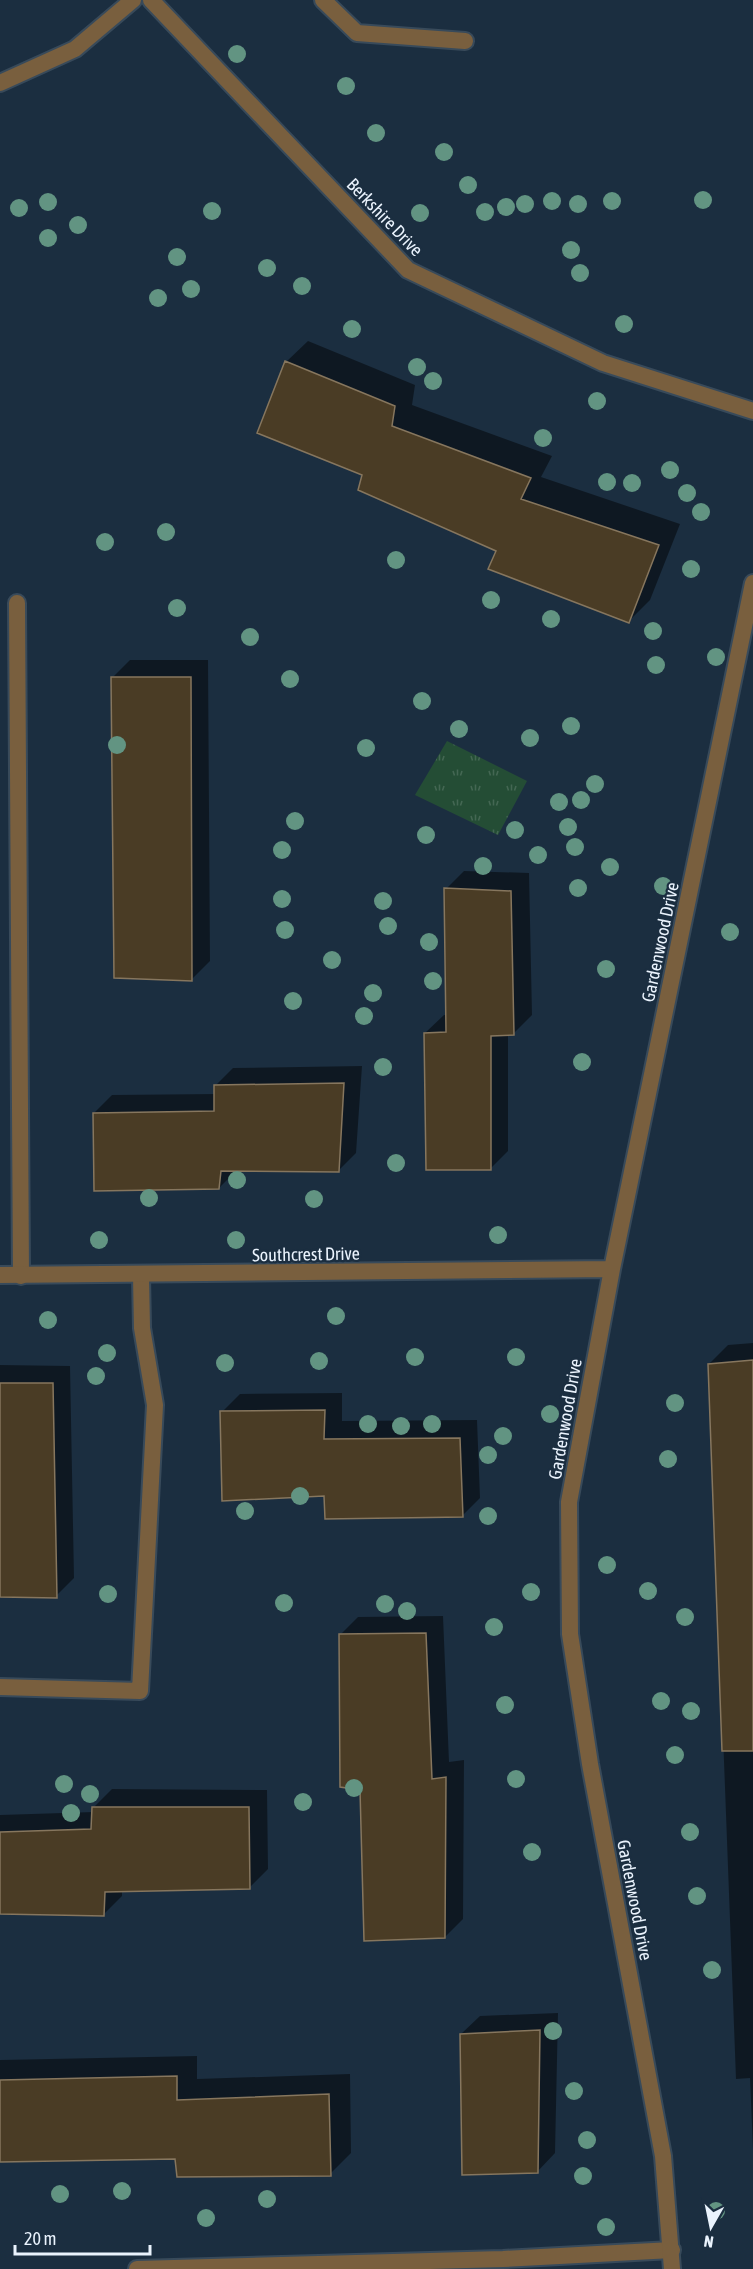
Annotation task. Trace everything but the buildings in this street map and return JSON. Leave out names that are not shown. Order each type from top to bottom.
[{"type":"street","points":[[0,83],[75,49],[132,0]]},
{"type":"street","name":"Berkshire Drive","points":[[151,0],[408,270],[603,363],[753,411]]},
{"type":"street","points":[[323,0],[357,33],[465,41]]},
{"type":"street","name":"Gardenwood Drive","points":[[672,2269],[663,2156],[590,1764],[570,1634],[569,1502],[612,1269],[753,583]]},
{"type":"street","points":[[16,603],[21,1275]]},
{"type":"street","name":"Southcrest Drive","points":[[0,1275],[141,1276],[612,1269]]},
{"type":"street","points":[[0,1687],[140,1691],[156,1405],[142,1328],[141,1276]]},
{"type":"street","points":[[137,2269],[503,2259],[672,2250]]},
{"type":"green space","points":[[447,741],[527,781],[498,835],[415,795]]}]
